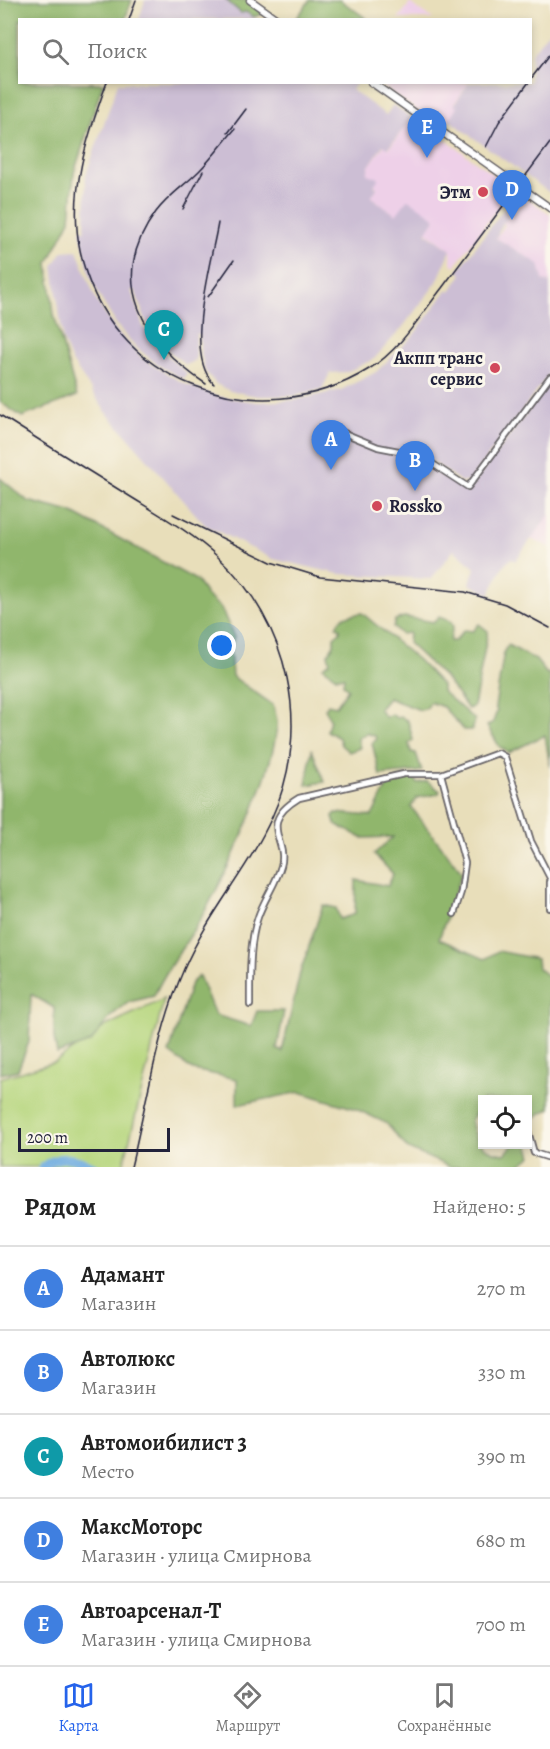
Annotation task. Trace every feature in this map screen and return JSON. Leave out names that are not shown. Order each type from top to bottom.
[{"type":"main road","points":[[250,0],[275,18]]},
{"type":"main road","points":[[374,84],[550,208]]},
{"type":"street","points":[[337,430],[378,447],[420,455],[468,487],[550,377]]},
{"type":"street","points":[[250,1005],[255,928],[282,863],[275,831],[277,822],[284,810],[299,798],[325,790],[404,774],[441,774],[498,753],[505,758],[531,841],[550,880],[550,908]]},
{"type":"street","points":[[441,774],[465,864],[461,892],[454,914]]},
{"type":"street","points":[[532,1146],[534,1153],[550,1158]]},
{"type":"shaded area","points":[[145,0],[230,0],[256,18],[140,18]]},
{"type":"shaded area","points":[[410,3],[432,18],[399,18]]},
{"type":"shaded area","points":[[550,29],[550,193],[449,120],[457,107],[454,105],[468,84],[532,84],[532,53]]},
{"type":"shaded area","points":[[118,84],[356,84],[352,90],[386,115],[393,105],[412,118],[388,148],[383,145],[369,166],[367,174],[379,178],[374,185],[377,188],[371,197],[396,215],[408,199],[436,218],[426,233],[451,250],[437,282],[402,328],[374,359],[347,372],[330,373],[322,389],[295,396],[258,396],[230,391],[216,384],[205,371],[200,349],[200,334],[196,334],[196,360],[186,365],[164,347],[147,324],[135,291],[131,290],[143,326],[160,349],[187,373],[183,379],[158,365],[137,348],[118,327],[90,276],[80,230],[85,230],[86,175]]},
{"type":"shaded area","points":[[379,84],[468,84],[454,104],[458,107],[444,129]]},
{"type":"shaded area","points":[[413,116],[512,188],[455,266],[451,263],[451,250],[426,232],[436,218],[396,215],[371,197],[377,188],[367,174],[369,166],[384,145],[389,148]]},
{"type":"shaded area","points":[[517,191],[524,196],[503,223],[496,238],[539,264],[543,280],[550,283],[550,373],[469,482],[461,482],[418,451],[413,457],[467,492],[550,382],[550,514],[515,561],[511,558],[502,568],[490,594],[469,584],[475,568],[454,550],[431,579],[339,574],[273,559],[205,525],[105,411],[71,360],[63,340],[53,266],[63,251],[77,250],[96,300],[114,328],[144,360],[183,383],[216,396],[258,402],[296,400],[341,390],[376,372],[413,336],[447,290],[450,292],[462,274],[458,271]]},
{"type":"shaded area","points":[[524,196],[550,214],[550,283],[543,280],[538,264],[496,238],[505,225],[503,223]]},
{"type":"shaded area","points":[[550,514],[550,547],[530,539]]},
{"type":"green space","points":[[0,0],[132,0],[125,18],[18,18],[18,84],[103,84],[74,173],[70,220],[48,263],[54,315],[77,396],[22,417],[0,402]]},
{"type":"green space","points":[[226,0],[250,0],[264,13],[254,17],[246,12],[241,13]]},
{"type":"green space","points":[[310,0],[340,0],[366,18],[297,18]]},
{"type":"green space","points":[[0,478],[28,501],[71,512],[196,580],[207,596],[221,608],[234,637],[230,650],[232,676],[273,705],[277,724],[266,775],[244,831],[206,910],[154,996],[129,1002],[111,1016],[91,1042],[57,1054],[54,1038],[54,1008],[31,994],[29,1042],[18,1070],[0,1074]]},
{"type":"green space","points":[[362,613],[418,660],[442,685],[442,691],[475,720],[472,730],[464,730],[443,707],[430,702],[427,708],[420,710],[388,698],[379,709],[385,717],[392,714],[396,718],[401,717],[408,721],[413,740],[409,743],[411,752],[416,753],[422,771],[380,775],[372,743],[376,740],[375,736],[366,733],[358,739],[360,748],[349,752],[341,745],[339,738],[327,731],[330,719],[325,709],[328,704],[336,706],[348,689],[343,684],[344,677],[336,677],[323,667],[330,662],[328,654],[334,645],[334,637],[340,632],[340,628],[336,627],[340,620],[346,616]]},
{"type":"green space","points":[[404,617],[434,622],[439,617],[450,621],[453,626],[450,641],[455,641],[464,630],[473,631],[479,624],[488,631],[474,706],[468,709],[446,679],[408,643],[409,633],[401,634],[393,627],[395,620]]},
{"type":"green space","points":[[508,645],[536,660],[547,674],[550,673],[550,768],[545,735],[508,753],[499,746],[487,726],[493,722],[497,711],[495,707],[504,651]]},
{"type":"green space","points":[[312,750],[325,782],[306,785]]},
{"type":"green space","points":[[404,776],[415,778],[417,783],[427,781],[440,791],[438,794],[417,798],[411,807],[462,873],[439,939],[485,959],[498,951],[537,959],[538,968],[550,978],[550,1108],[532,1119],[532,1095],[478,1095],[478,1110],[471,1120],[478,1139],[478,1149],[505,1154],[509,1149],[530,1149],[532,1156],[518,1167],[450,1167],[408,1149],[386,1123],[356,1109],[300,1092],[237,1105],[237,1079],[193,1070],[169,1053],[191,983],[199,976],[215,1015],[251,1026],[257,1011],[284,1011],[277,1049],[282,1052],[300,973],[323,905],[336,908],[340,919],[355,914],[356,880],[388,886],[393,874],[374,854],[393,837],[362,838],[335,824],[333,816],[336,813],[372,816],[389,782]]},
{"type":"green space","points":[[164,999],[123,1167],[0,1167],[0,1078],[55,1062],[106,1026]]},
{"type":"waterway","points":[[43,1167],[62,1158],[82,1161],[95,1167]]},
{"type":"railway","points":[[130,18],[136,0]]},
{"type":"railway","points":[[532,77],[550,54]]},
{"type":"railway","points":[[106,84],[87,144],[76,207],[80,250],[96,296],[121,334],[154,364],[193,385],[236,397],[281,398],[326,389],[369,369],[380,361],[417,321],[550,143]]},
{"type":"railway","points":[[486,147],[499,122],[528,84]]},
{"type":"railway","points":[[228,133],[246,109]]},
{"type":"railway","points":[[206,384],[184,368],[149,330],[139,308],[133,286],[134,262],[141,238],[156,212],[204,166],[235,129]]},
{"type":"railway","points":[[183,209],[203,171]]},
{"type":"railway","points":[[214,384],[205,370],[200,331],[205,284],[218,223]]},
{"type":"railway","points":[[208,297],[234,260]]},
{"type":"railway","points":[[0,415],[174,524],[197,539],[218,557],[242,583],[262,613],[277,644],[287,678],[292,713],[291,748],[284,783],[262,837],[204,930],[184,969],[153,1067],[131,1167]]},
{"type":"railway","points":[[173,514],[271,562],[320,577],[465,592],[505,604],[550,628]]},
{"type":"place","name":"Автоарсенал-Т","points":[[427,158]]},
{"type":"place","name":"Этм","points":[[483,192]]},
{"type":"place","name":"МаксМоторс","points":[[512,220]]},
{"type":"place","name":"Автомоибилист 3","points":[[164,360]]},
{"type":"place","name":"Акпп транс сервис","points":[[495,368]]},
{"type":"place","name":"Адамант","points":[[331,470]]},
{"type":"place","name":"Автолюкс","points":[[415,491]]},
{"type":"place","name":"Rossko","points":[[377,506]]}]
